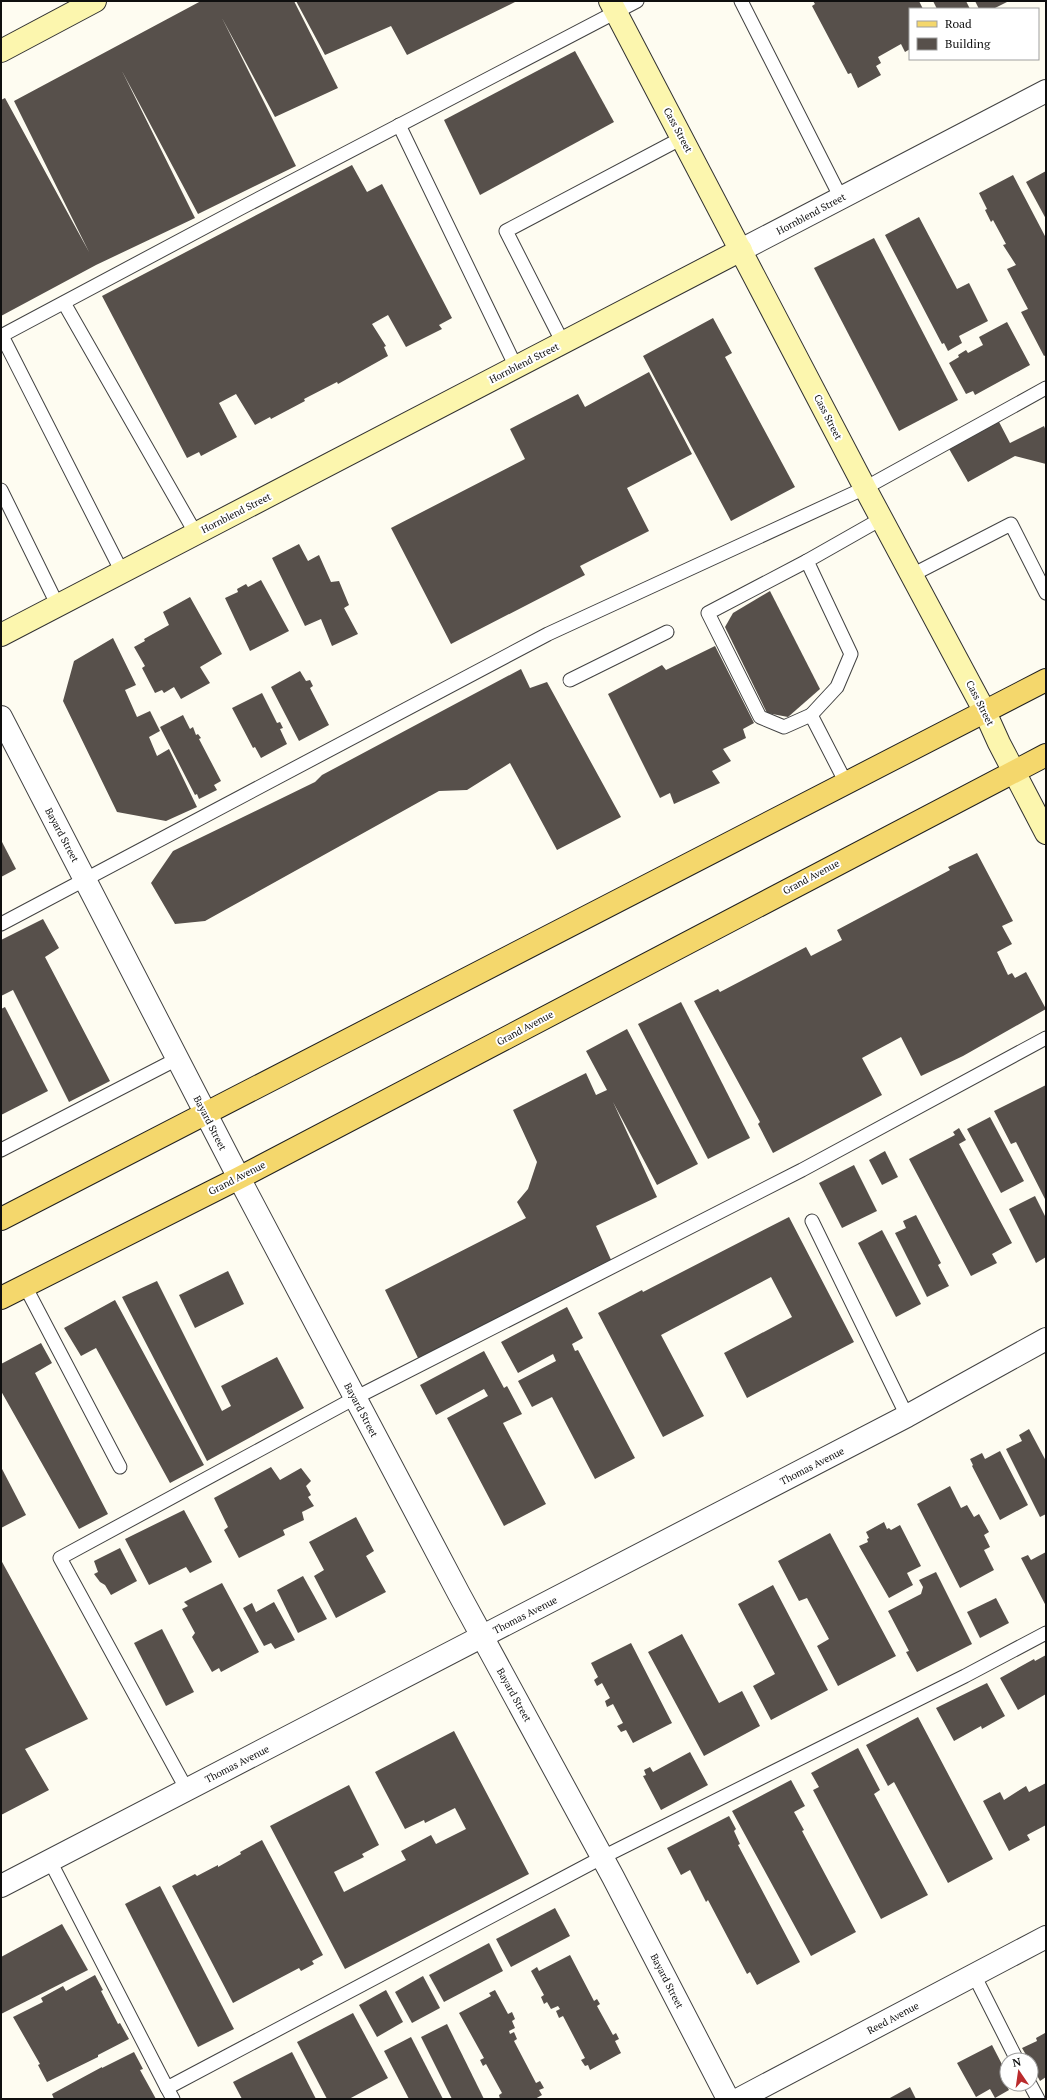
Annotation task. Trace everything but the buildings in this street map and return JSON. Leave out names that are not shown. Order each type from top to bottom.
[{"type":"main road","points":[[1,1219],[1046,680]]},
{"type":"main road","name":"Grand Avenue","points":[[1,1298],[239,1178],[1046,755]]},
{"type":"street","points":[[1,51],[95,1]]},
{"type":"street","name":"Cass Street","points":[[612,7],[881,519],[985,712],[1046,833]]},
{"type":"street","name":"Hornblend Street","points":[[1,636],[1046,91]]},
{"type":"street","name":"Bayard Street","points":[[1,717],[239,1178],[482,1637],[603,1857],[728,2099]]},
{"type":"street","name":"Thomas Avenue","points":[[1,1886],[907,1416],[1046,1339]]},
{"type":"street","name":"Reed Avenue","points":[[739,2099],[1046,1937]]},
{"type":"lane","points":[[122,572],[1,336],[399,125],[612,7],[637,1]]},
{"type":"lane","points":[[741,1],[841,198]]},
{"type":"lane","points":[[399,125],[516,367]]},
{"type":"lane","points":[[563,343],[506,231],[682,138]]},
{"type":"lane","points":[[64,303],[196,534]]},
{"type":"lane","points":[[1,924],[548,634],[865,488],[1046,388]]},
{"type":"lane","points":[[1,490],[58,606]]},
{"type":"lane","points":[[807,561],[851,654],[837,687],[811,715],[784,727],[760,717],[708,613],[807,561],[881,519]]},
{"type":"lane","points":[[912,575],[1011,524],[1046,593]]},
{"type":"lane","points":[[570,680],[667,632]]},
{"type":"lane","points":[[811,715],[846,784]]},
{"type":"lane","points":[[187,1790],[60,1558],[355,1398],[802,1170],[1046,1038]]},
{"type":"lane","points":[[1,1150],[177,1059]]},
{"type":"lane","points":[[812,1221],[907,1416]]},
{"type":"lane","points":[[24,1286],[120,1467]]},
{"type":"lane","points":[[50,1861],[170,2093],[603,1857],[965,1676],[1046,1633]]},
{"type":"lane","points":[[974,1975],[1014,2052]]}]
